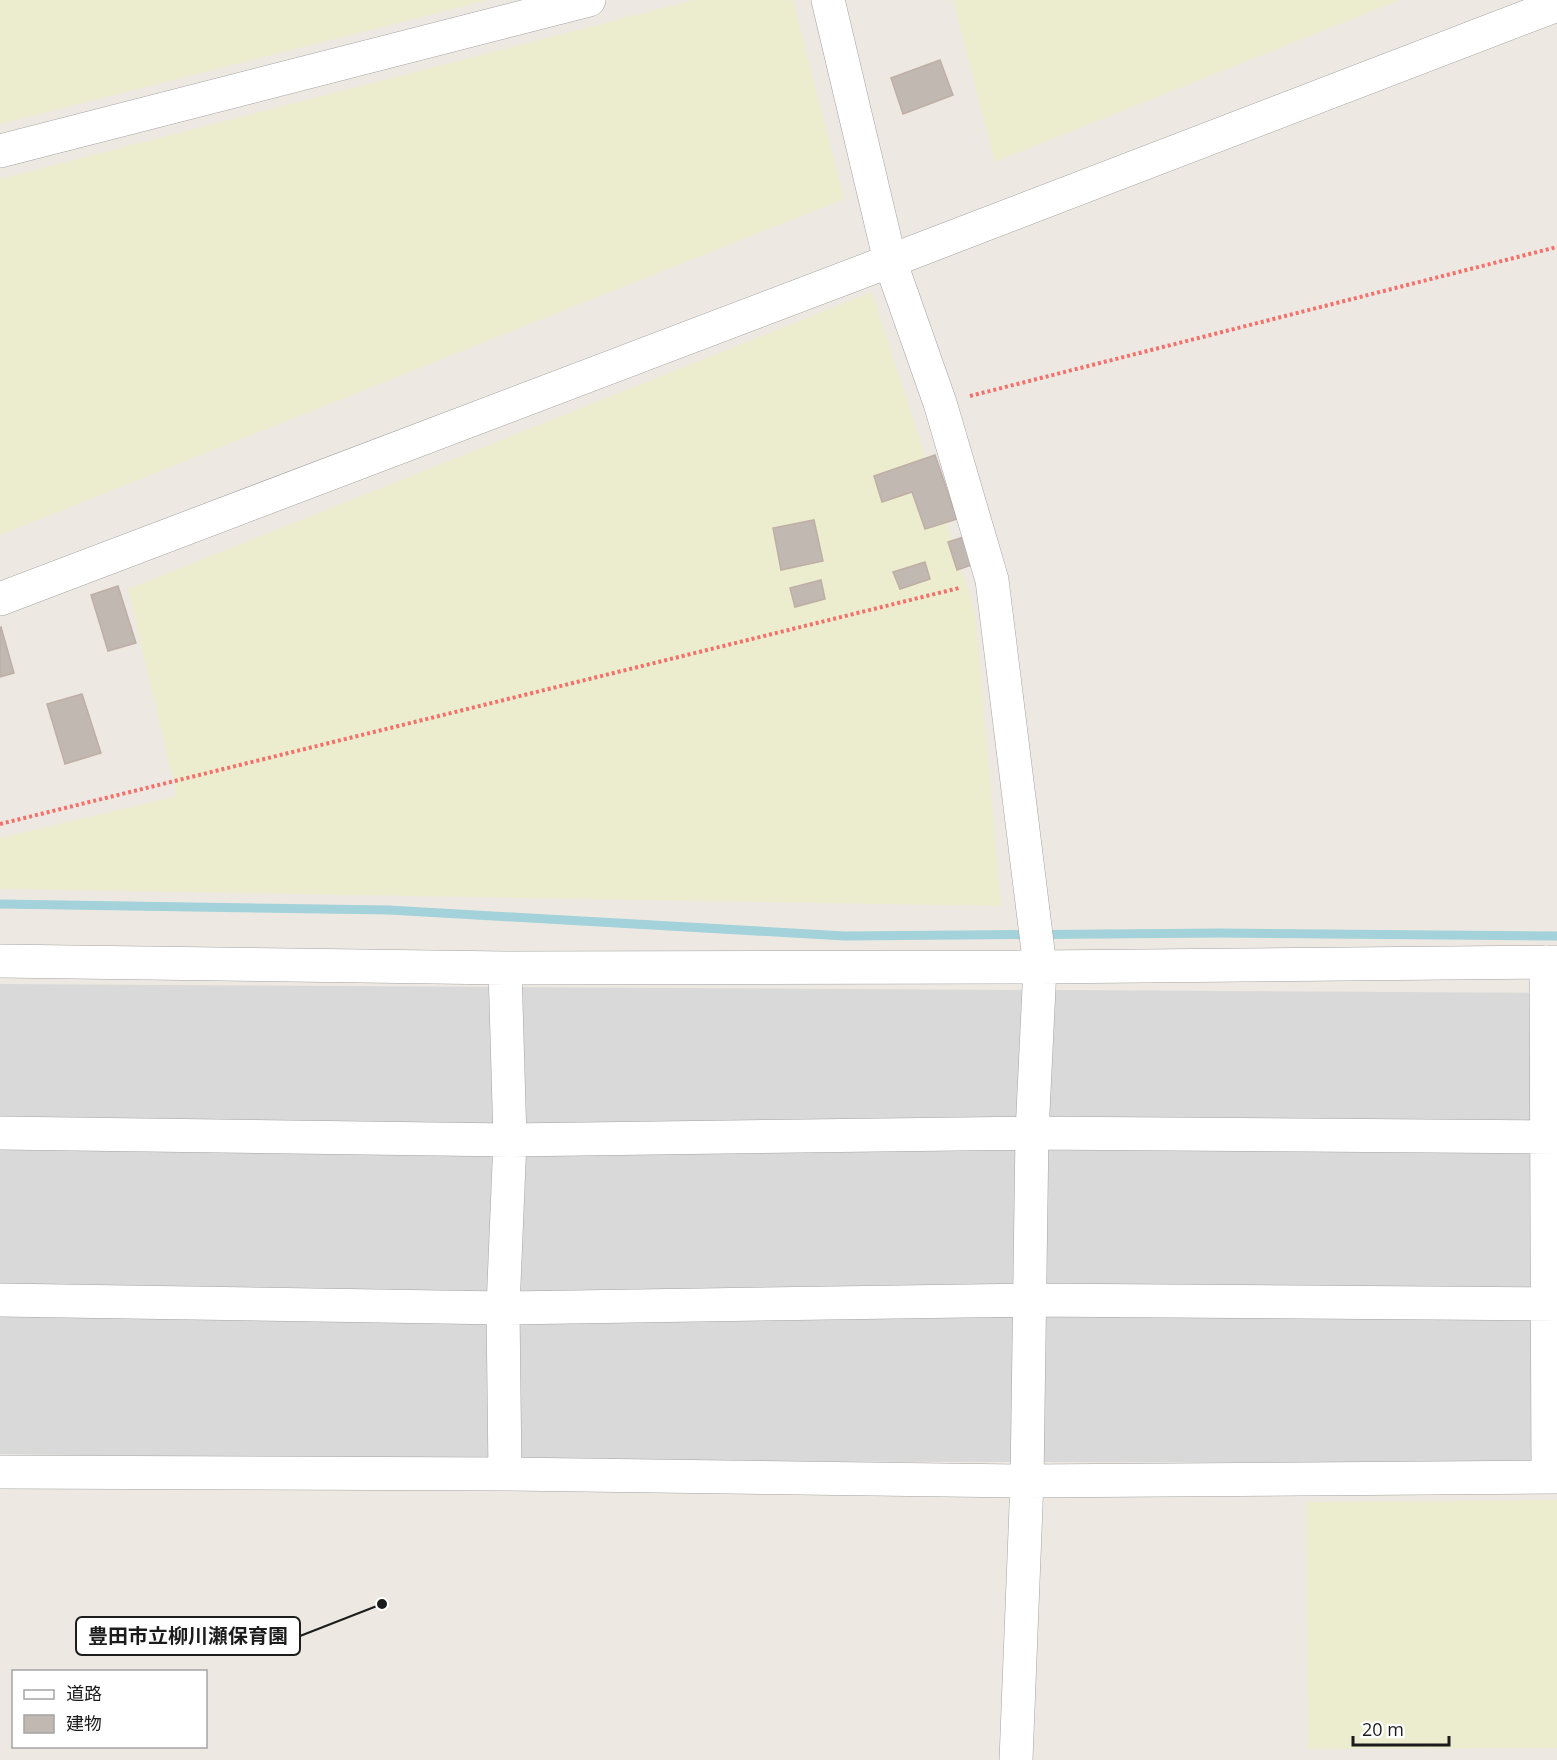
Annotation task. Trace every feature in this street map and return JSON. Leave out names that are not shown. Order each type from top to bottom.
[{"type":"street","points":[[0,151],[589,0]]},
{"type":"street","points":[[828,0],[890,261],[940,404],[992,580],[1040,967],[1032,1133],[1027,1481],[1016,1760]]},
{"type":"street","points":[[0,599],[1557,5]]},
{"type":"street","points":[[0,961],[505,968],[1040,967],[1552,962],[1552,1477],[1027,1481],[505,1474],[0,1472]]},
{"type":"street","points":[[505,968],[510,1140],[502,1308],[505,1474]]},
{"type":"street","points":[[0,1133],[510,1140],[1032,1133],[1552,1137]]},
{"type":"street","points":[[0,1300],[502,1308],[1029,1300],[1552,1304]]},
{"type":"path","points":[[940,404],[1557,247]]},
{"type":"path","points":[[0,824],[992,580]]},
{"type":"shaded area","points":[[0,984],[1557,993],[1557,1463],[521,1461],[0,1454]]},
{"type":"green space","points":[[0,0],[489,0],[0,124]]},
{"type":"green space","points":[[694,0],[793,0],[844,199],[0,535],[0,179]]},
{"type":"green space","points":[[953,0],[1400,0],[995,162]]},
{"type":"green space","points":[[872,292],[975,611],[1001,906],[0,889],[0,838],[177,796],[128,589]]},
{"type":"green space","points":[[1557,1500],[1557,1748],[1308,1749],[1306,1502]]},
{"type":"building","points":[[940,60],[953,95],[903,114],[891,78]]},
{"type":"building","points":[[935,455],[957,519],[925,529],[912,492],[882,502],[874,476]]},
{"type":"building","points":[[814,520],[823,561],[781,570],[773,528]]},
{"type":"building","points":[[967,536],[977,563],[957,570],[948,542]]},
{"type":"building","points":[[925,562],[930,579],[900,589],[893,572]]},
{"type":"building","points":[[821,580],[825,599],[795,607],[790,588]]},
{"type":"building","points":[[118,586],[136,643],[108,651],[91,595]]},
{"type":"building","points":[[0,628],[14,673],[0,677]]},
{"type":"building","points":[[82,694],[101,753],[65,764],[47,704]]},
{"type":"waterway","points":[[0,904],[389,910],[845,936],[1220,933],[1557,936]]},
{"type":"place","name":"豊田市立柳川瀬保育園","points":[[382,1604]]}]
